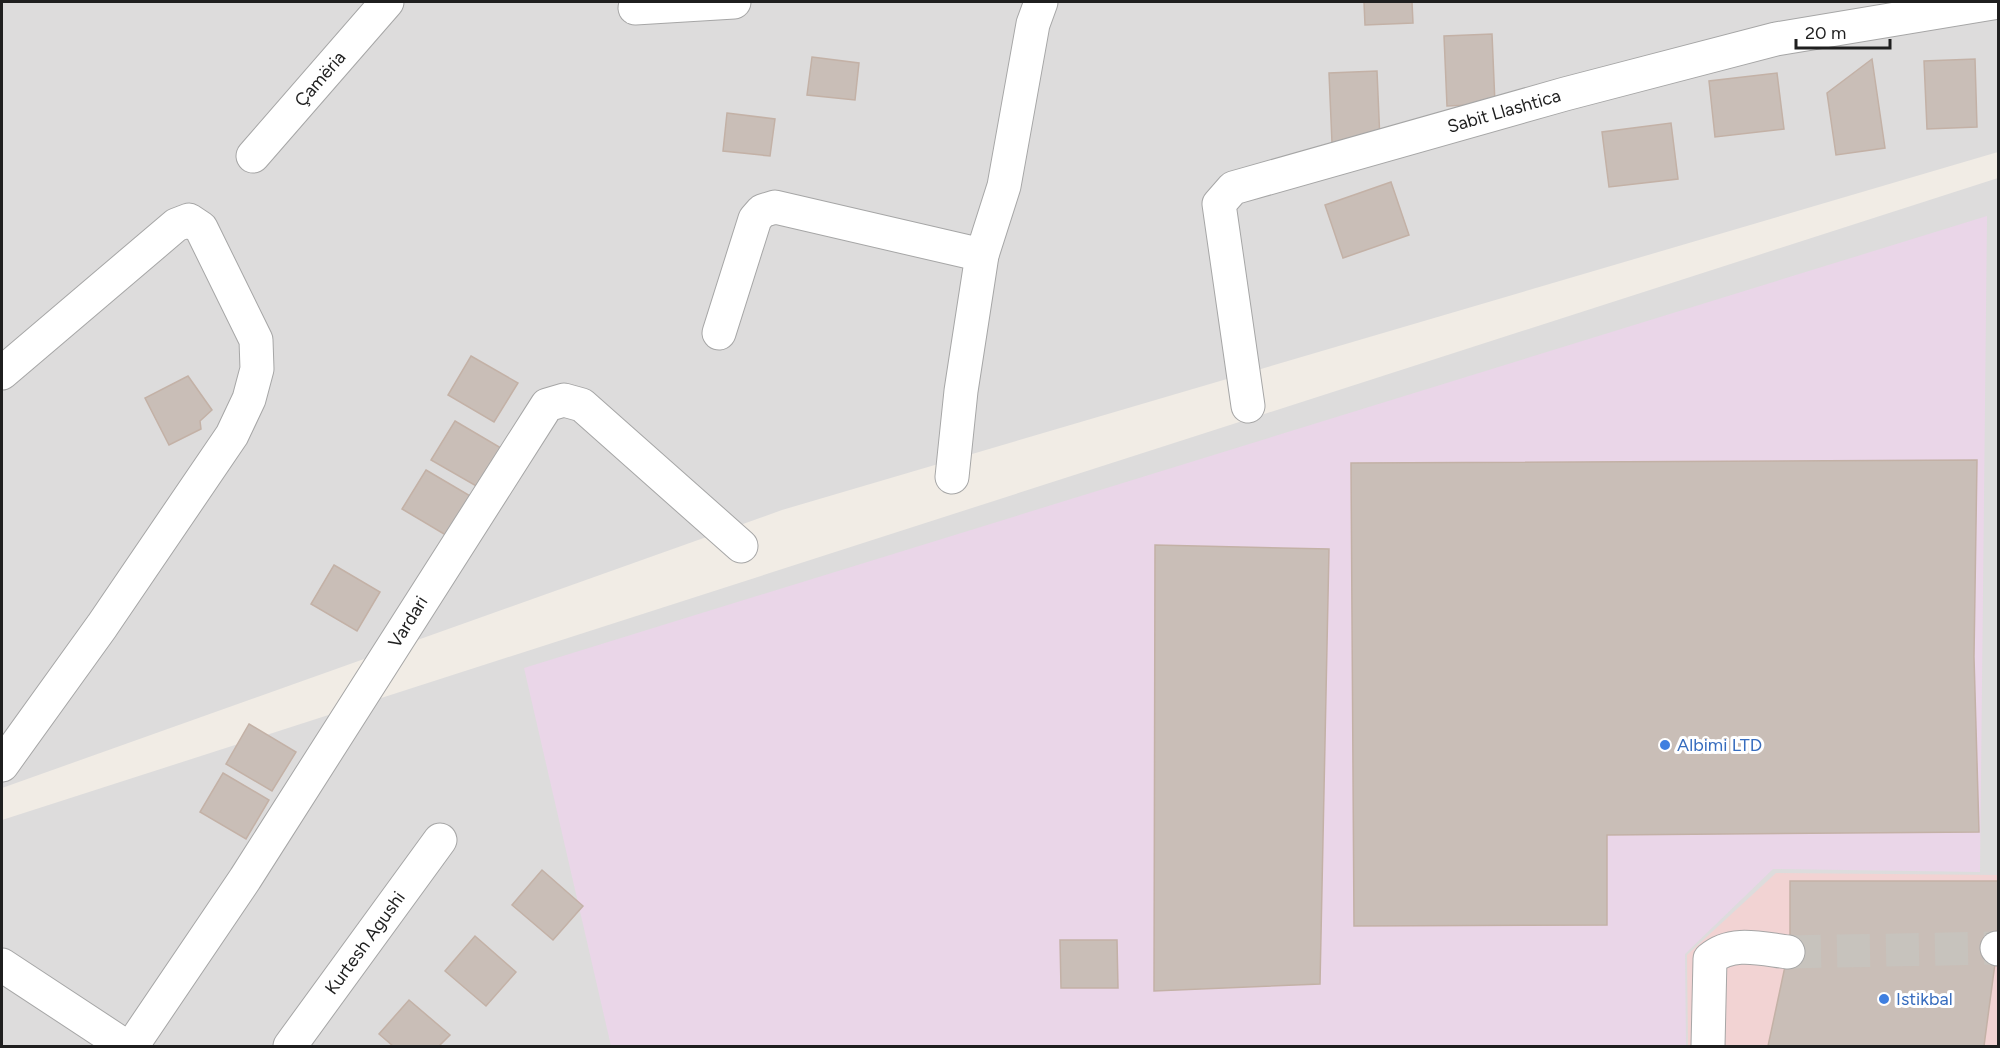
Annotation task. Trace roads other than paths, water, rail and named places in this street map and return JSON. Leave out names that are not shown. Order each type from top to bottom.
[{"type":"street","name":"Çamëria","points":[[253,156],[387,2]]},
{"type":"street","points":[[635,8],[734,2]]},
{"type":"street","points":[[952,477],[961,391],[982,255],[1004,186],[1033,24],[1041,2]]},
{"type":"street","name":"Sabit Llashtica","points":[[1248,406],[1220,204],[1233,188],[1565,94],[1776,39],[1998,2]]},
{"type":"street","points":[[719,333],[755,219],[762,211],[775,207],[982,255]]},
{"type":"street","points":[[2,373],[176,225],[189,220],[201,228],[256,340],[257,369],[249,399],[232,435],[102,626],[2,765]]},
{"type":"street","name":"Vardari","points":[[132,1047],[245,879],[547,405],[564,400],[582,405],[741,546]]},
{"type":"street","name":"Kurtesh Agushi","points":[[290,1047],[440,840]]},
{"type":"street","points":[[1708,1047],[1710,959],[1720,951],[1743,946],[1788,952]]},
{"type":"street","points":[[2,965],[125,1047]]},
{"type":"tunnel","points":[[1788,952],[1997,948]]},
{"type":"place","name":"Albimi LTD","points":[[1665,745]]},
{"type":"place","name":"Istikbal","points":[[1884,999]]}]
